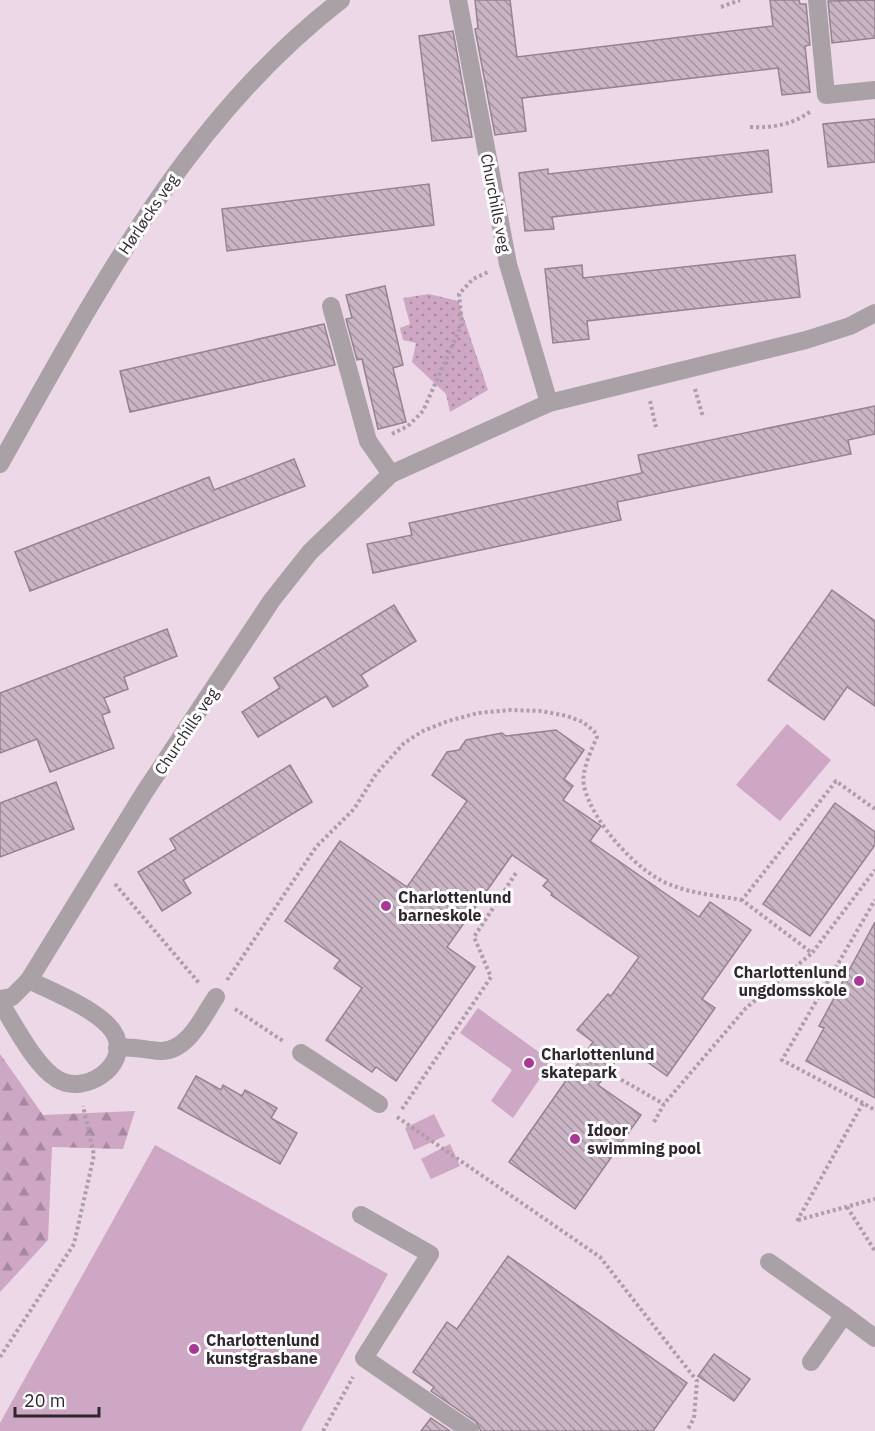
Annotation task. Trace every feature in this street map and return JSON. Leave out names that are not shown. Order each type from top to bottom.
[{"type":"street","name":"Hørløcks veg","points":[[0,464],[104,281],[154,201],[224,112],[295,40],[341,0]]},
{"type":"street","name":"Churchills veg","points":[[458,0],[508,264],[549,402]]},
{"type":"street","points":[[817,0],[826,95],[875,90]]},
{"type":"street","points":[[331,306],[371,445],[391,474]]},
{"type":"street","name":"Churchills veg","points":[[0,1000],[12,997],[29,980],[100,864],[272,600],[310,552],[391,474],[549,402],[806,340],[850,326],[875,313]]},
{"type":"street","points":[[0,1000],[46,1071],[59,1081],[77,1085],[104,1075],[111,1067],[117,1048],[117,1037],[96,1015],[29,980]]},
{"type":"street","points":[[117,1048],[136,1046],[162,1052],[185,1042],[216,997]]},
{"type":"street","points":[[301,1053],[379,1104]]},
{"type":"street","points":[[362,1215],[430,1254],[363,1358],[470,1431]]},
{"type":"street","points":[[769,1262],[875,1338]]},
{"type":"street","points":[[811,1362],[844,1315]]},
{"type":"path","points":[[721,8],[740,0]]},
{"type":"path","points":[[750,127],[771,128],[796,121],[826,95]]},
{"type":"path","points":[[371,445],[408,426],[423,411],[462,324],[459,294],[464,286],[473,279],[508,264]]},
{"type":"path","points":[[216,997],[316,848],[354,809],[388,759],[423,731],[478,713],[510,710],[541,711],[583,722],[594,730],[597,737],[586,765],[583,784],[597,815],[622,849],[672,886],[742,900],[812,953]]},
{"type":"path","points":[[742,900],[836,781],[875,809]]},
{"type":"path","points":[[100,864],[110,879],[204,989],[301,1053]]},
{"type":"path","points":[[654,1122],[664,1104],[746,1008],[812,953],[875,870]]},
{"type":"path","points":[[397,1117],[491,976],[474,936],[516,873]]},
{"type":"path","points":[[875,900],[782,1060],[875,1110]]},
{"type":"path","points":[[569,1050],[664,1104]]},
{"type":"path","points":[[0,1357],[74,1244],[94,1155],[77,1085]]},
{"type":"path","points":[[863,1103],[797,1221],[875,1199]]},
{"type":"path","points":[[379,1104],[600,1257],[697,1381],[694,1418],[687,1431]]},
{"type":"path","points":[[847,1207],[875,1251]]},
{"type":"path","points":[[323,1431],[363,1358]]},
{"type":"green space","points":[[429,294],[458,301],[488,390],[450,412],[446,394],[412,362],[416,343],[403,340],[400,328],[410,324],[403,298]]},
{"type":"green space","points":[[787,724],[831,760],[780,821],[736,785]]},
{"type":"green space","name":"Charlottenlund skatepark","points":[[478,1008],[547,1058],[555,1059],[556,1067],[545,1071],[513,1118],[491,1101],[512,1070],[460,1033]]},
{"type":"green space","points":[[0,1054],[43,1115],[135,1111],[123,1149],[52,1147],[48,1240],[0,1292]]},
{"type":"green space","points":[[434,1114],[445,1136],[414,1150],[405,1128]]},
{"type":"green space","points":[[450,1144],[460,1166],[431,1179],[421,1159]]},
{"type":"green space","name":"Charlottenlund kunstgrasbane","points":[[155,1145],[388,1274],[301,1431],[0,1431],[0,1423]]},
{"type":"building","points":[[475,0],[510,0],[517,57],[773,26],[770,0],[799,0],[800,4],[806,4],[810,45],[805,46],[810,92],[782,95],[778,68],[522,98],[526,131],[495,135],[475,29],[478,28]]},
{"type":"building","points":[[875,0],[875,38],[832,43],[828,1]]},
{"type":"building","points":[[453,31],[472,137],[432,141],[419,36]]},
{"type":"building","points":[[875,119],[875,162],[828,167],[823,124]]},
{"type":"building","points":[[768,150],[772,192],[552,217],[554,229],[525,231],[519,173],[548,169],[548,174]]},
{"type":"building","points":[[429,184],[434,225],[227,251],[222,209]]},
{"type":"building","points":[[795,255],[800,297],[587,321],[589,339],[553,343],[545,269],[582,265],[583,278]]},
{"type":"building","points":[[385,286],[403,365],[393,368],[406,422],[378,429],[362,359],[357,360],[346,319],[352,318],[346,295]]},
{"type":"building","points":[[324,324],[335,365],[130,412],[120,371]]},
{"type":"building","points":[[875,406],[875,434],[848,440],[851,454],[617,502],[621,520],[373,573],[367,544],[412,535],[409,523],[642,473],[638,455]]},
{"type":"building","points":[[294,459],[305,486],[30,591],[15,552],[209,477],[214,490]]},
{"type":"building","points":[[832,590],[875,621],[875,706],[847,687],[824,720],[768,680]]},
{"type":"building","points":[[394,605],[416,641],[361,675],[368,686],[333,707],[326,696],[258,737],[242,712],[280,688],[274,678]]},
{"type":"building","points":[[167,629],[177,656],[124,677],[128,689],[104,698],[110,712],[102,715],[114,748],[50,772],[37,739],[0,753],[0,693]]},
{"type":"building","name":"Charlottenlund barneskole","points":[[556,730],[584,750],[564,779],[573,786],[563,800],[601,826],[590,841],[699,917],[710,902],[751,930],[702,999],[715,1008],[667,1076],[626,1047],[598,1085],[641,1115],[575,1209],[509,1162],[593,1042],[577,1030],[608,994],[611,996],[639,957],[551,895],[552,893],[543,886],[548,880],[512,855],[447,947],[475,967],[396,1081],[376,1067],[372,1072],[326,1040],[362,988],[334,968],[340,960],[285,921],[340,841],[407,887],[467,801],[432,775],[447,752],[459,750],[466,740],[502,733],[506,736]]},
{"type":"building","points":[[290,765],[312,802],[183,880],[191,893],[162,911],[138,872],[176,849],[170,839]]},
{"type":"building","points":[[56,782],[74,829],[0,857],[0,803]]},
{"type":"building","points":[[835,803],[875,832],[875,845],[810,936],[763,904]]},
{"type":"building","name":"Charlottenlund ungdomsskole","points":[[875,922],[875,1098],[806,1061],[824,1028],[819,1026]]},
{"type":"building","points":[[196,1076],[221,1090],[223,1085],[242,1096],[245,1090],[277,1108],[271,1118],[297,1133],[280,1164],[178,1108]]},
{"type":"building","points":[[508,1256],[687,1383],[653,1431],[481,1431],[476,1422],[431,1391],[434,1387],[413,1372],[447,1322],[457,1329]]},
{"type":"building","points":[[714,1354],[750,1379],[734,1401],[698,1376]]},
{"type":"building","points":[[431,1418],[450,1431],[421,1431]]},
{"type":"place","name":"Charlottenlund barneskole","points":[[386,906]]},
{"type":"place","name":"Charlottenlund ungdomsskole","points":[[859,981]]},
{"type":"place","name":"Charlottenlund skatepark","points":[[529,1063]]},
{"type":"place","name":"Idoor swimming pool","points":[[575,1139]]},
{"type":"place","name":"Charlottenlund kunstgrasbane","points":[[194,1349]]}]
